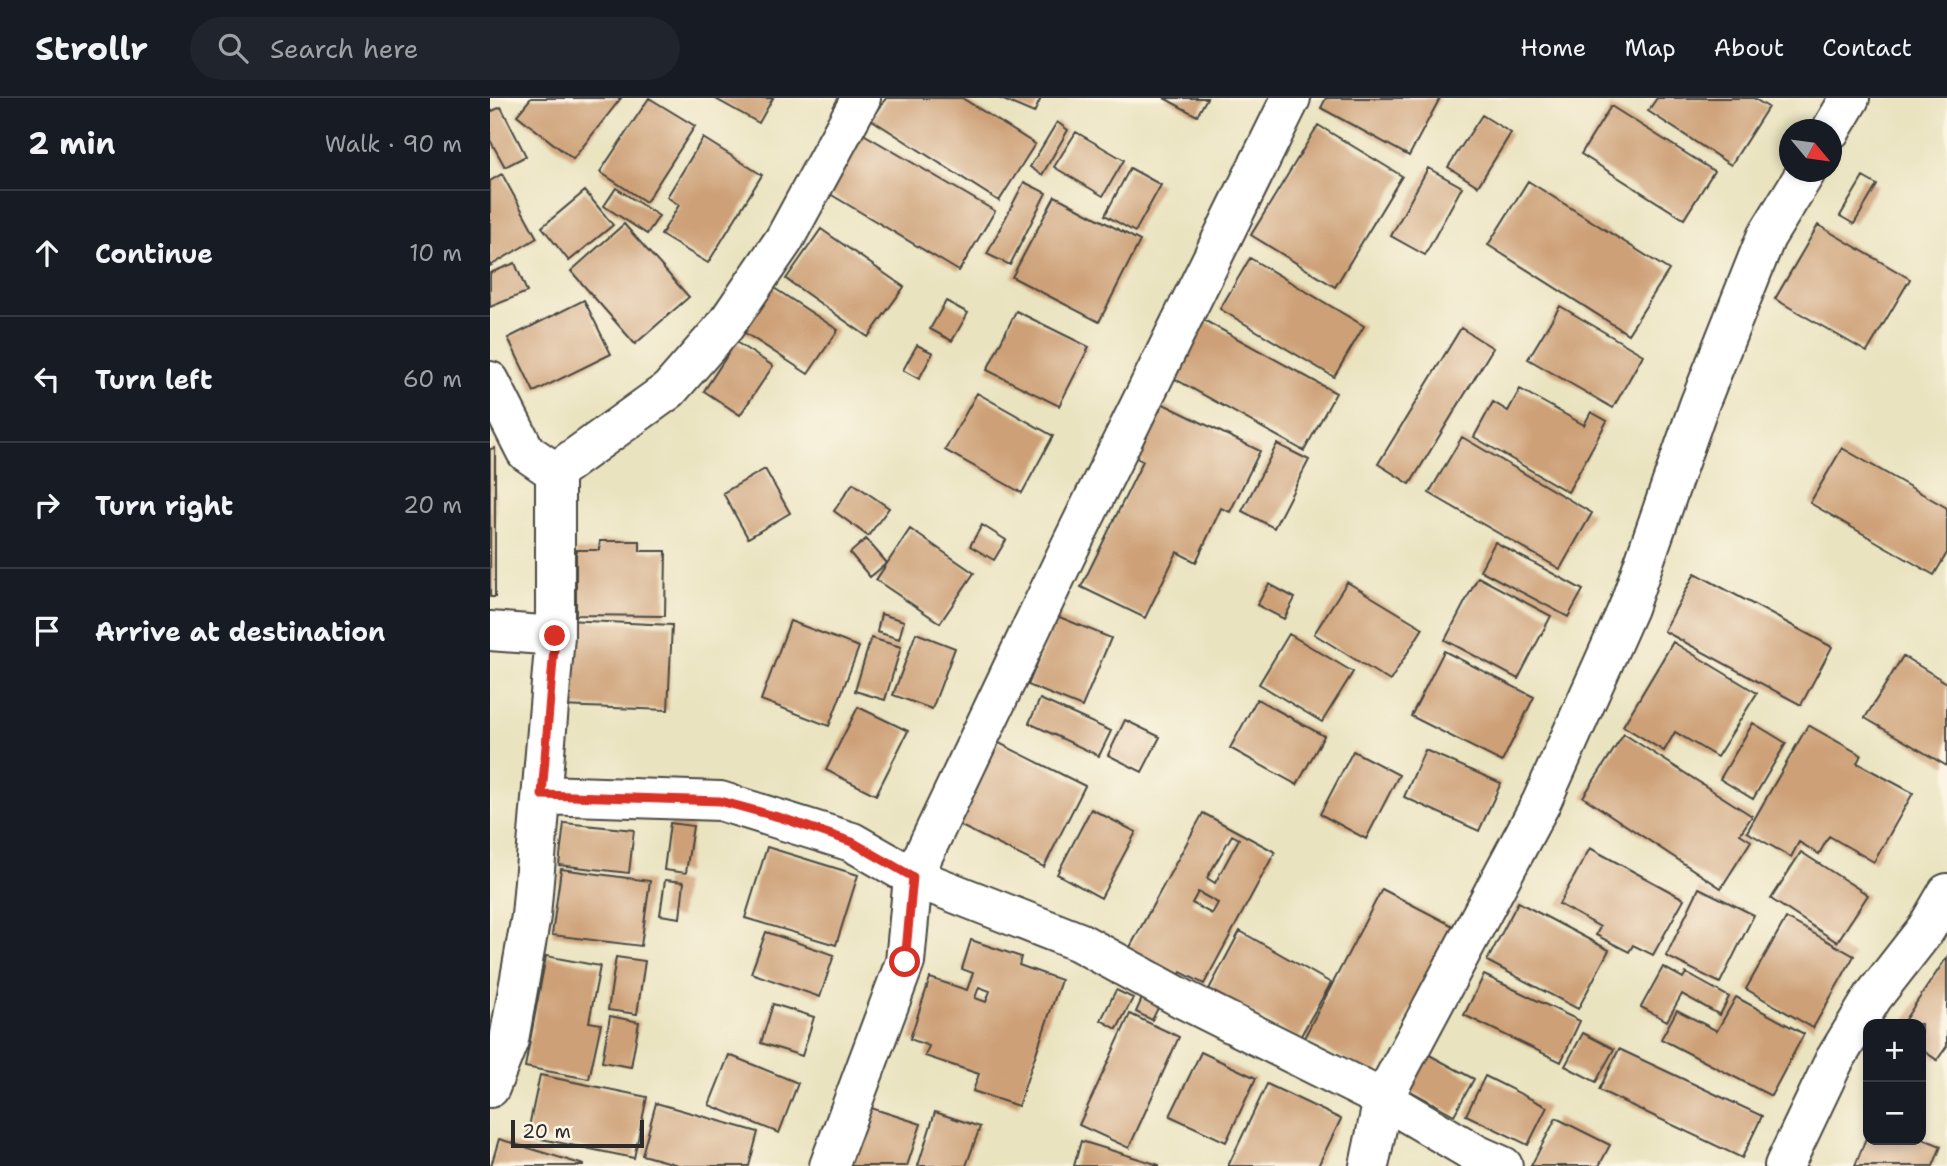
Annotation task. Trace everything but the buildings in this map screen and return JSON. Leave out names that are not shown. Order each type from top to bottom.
[{"type":"street","points":[[555,472],[669,390],[725,326],[783,240],[861,98]]},
{"type":"street","points":[[829,1166],[905,962],[913,877],[1070,547],[1291,98]]},
{"type":"street","points":[[1838,119],[1850,98]]},
{"type":"street","points":[[1369,1166],[1383,1098],[1541,803],[1628,608],[1699,405],[1766,237],[1800,182]]},
{"type":"street","points":[[490,381],[526,452],[555,472]]},
{"type":"street","points":[[490,1088],[509,1040],[531,916],[555,636],[555,472]]},
{"type":"street","points":[[490,631],[555,636]]},
{"type":"street","points":[[542,795],[720,801],[782,818],[852,842],[913,877],[1079,942],[1183,999],[1383,1098],[1478,1156],[1503,1166]]},
{"type":"street","points":[[1784,1166],[1834,1061],[1873,997],[1926,929],[1947,893]]},
{"type":"route","points":[[555,636],[542,795],[720,801],[782,818],[852,842],[913,877],[905,962]]}]
